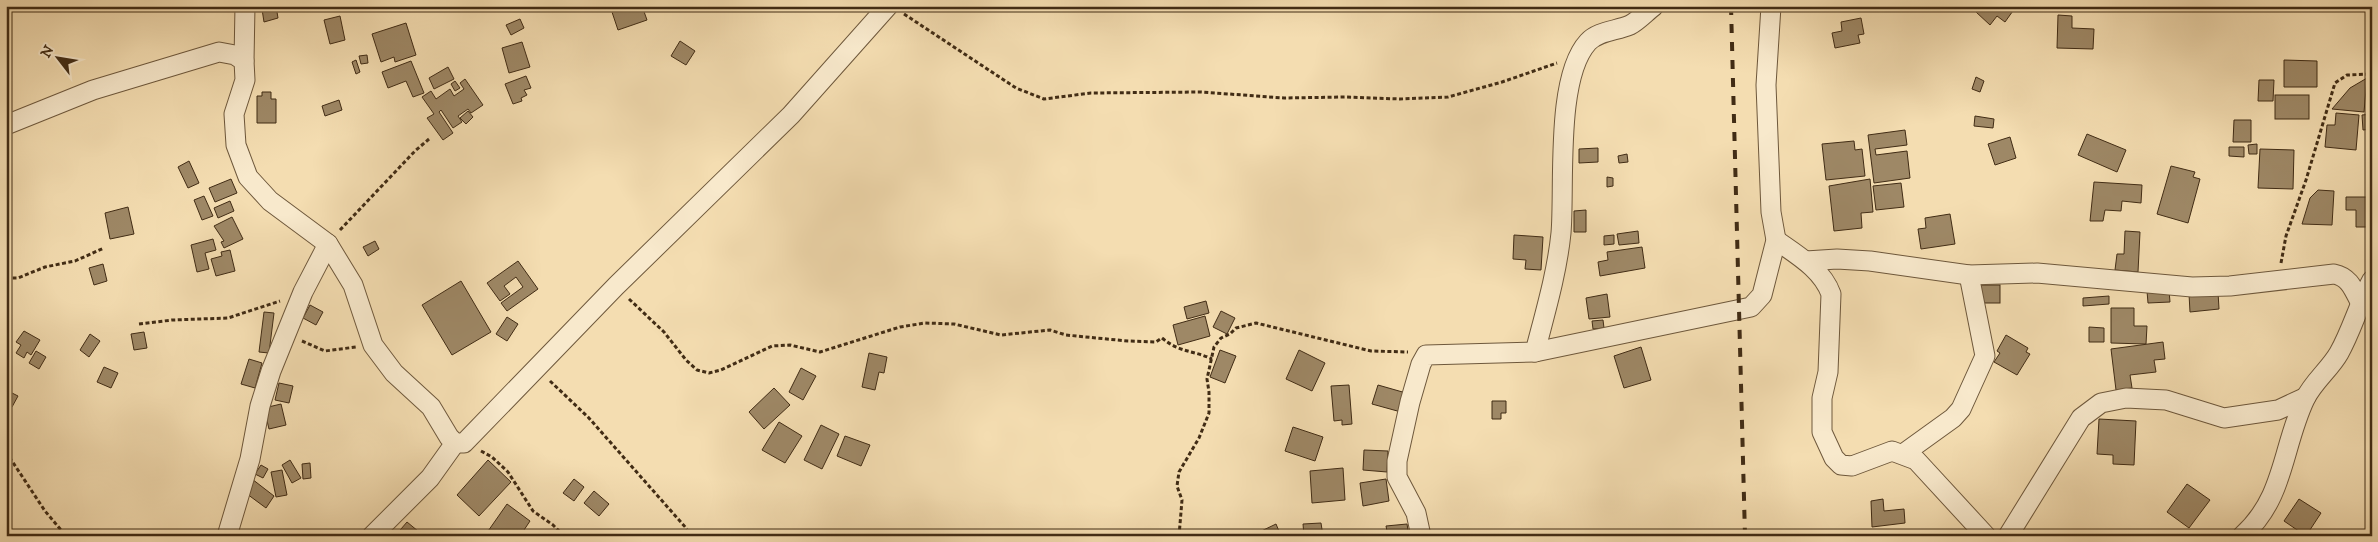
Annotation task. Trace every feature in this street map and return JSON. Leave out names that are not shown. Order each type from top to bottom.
[{"type":"street","points":[[246,6],[245,80],[234,114],[236,145],[248,177],[270,201],[328,244],[353,285],[373,345],[394,373],[431,407],[449,437],[460,443]]},
{"type":"street","points":[[1535,352],[1551,289],[1561,233],[1564,117],[1575,67],[1588,42],[1602,33],[1631,24],[1654,6]]},
{"type":"street","points":[[1421,536],[1416,512],[1397,477],[1398,461],[1410,402],[1421,364],[1426,355],[1535,352],[1751,308],[1762,295],[1776,240],[1771,212],[1766,85],[1771,6]]},
{"type":"street","points":[[372,536],[430,478],[460,443],[538,369],[616,286],[791,115],[893,9]]},
{"type":"street","points":[[6,125],[93,90],[210,54],[219,52],[235,55],[244,61]]},
{"type":"street","points":[[1776,240],[1806,262],[1827,283],[1831,294],[1828,372],[1822,398],[1822,432],[1834,458],[1841,464],[1852,466],[1892,450],[1916,460],[1986,536]]},
{"type":"street","points":[[227,536],[250,459],[260,406],[286,332],[303,292],[328,244]]},
{"type":"street","points":[[1806,262],[1837,259],[1870,261],[1969,275],[2037,273],[2192,287],[2230,286],[2334,274],[2344,276],[2360,302]]},
{"type":"street","points":[[1904,454],[1953,418],[1961,409],[1984,356],[1969,275]]},
{"type":"street","points":[[2242,536],[2253,526],[2269,505],[2306,397],[2339,354],[2360,302],[2372,280]]},
{"type":"street","points":[[2008,536],[2081,418],[2101,403],[2126,398],[2166,400],[2224,418],[2278,410],[2306,397]]},
{"type":"path","points":[[893,9],[954,45],[1016,88],[1044,99],[1091,92],[1191,92],[1284,98],[1345,97],[1400,99],[1448,97],[1502,82],[1581,54]]},
{"type":"path","points":[[2278,281],[2286,236],[2306,180],[2335,83],[2347,75],[2372,74]]},
{"type":"path","points":[[328,244],[409,158],[429,140]]},
{"type":"path","points":[[6,278],[18,278],[45,266],[75,261],[104,248]]},
{"type":"path","points":[[616,286],[664,332],[686,360],[697,370],[709,373],[721,370],[772,346],[790,345],[820,352],[900,327],[925,323],[954,324],[1001,335],[1050,330],[1066,335],[1128,341],[1156,342],[1162,338],[1178,350],[1196,352],[1212,359]]},
{"type":"path","points":[[139,324],[172,320],[228,318],[262,308],[303,292]]},
{"type":"path","points":[[1179,536],[1182,500],[1177,486],[1179,472],[1199,438],[1209,413],[1207,379],[1214,347],[1221,338],[1230,334],[1236,328],[1256,323],[1371,351],[1404,351],[1426,355]]},
{"type":"path","points":[[286,332],[324,351],[373,345]]},
{"type":"path","points":[[538,369],[588,417],[687,530]]},
{"type":"path","points":[[460,443],[492,457],[508,472],[533,511],[553,525],[564,536]]},
{"type":"path","points":[[6,452],[40,504],[66,536]]},
{"type":"building","points":[[276,6],[278,18],[264,22],[262,9]]},
{"type":"building","points":[[610,6],[642,6],[647,20],[618,30]]},
{"type":"building","points":[[1980,6],[2012,6],[2015,8],[2005,22],[1997,16],[1990,25],[1976,12]]},
{"type":"building","points":[[2058,15],[2072,16],[2072,28],[2094,29],[2093,49],[2057,48]]},
{"type":"building","points":[[340,16],[345,40],[330,44],[324,20]]},
{"type":"building","points":[[1861,18],[1864,34],[1858,35],[1860,43],[1835,48],[1832,33],[1842,31],[1841,22]]},
{"type":"building","points":[[520,19],[524,28],[511,35],[506,25]]},
{"type":"building","points":[[406,23],[416,55],[395,62],[394,57],[381,62],[372,34]]},
{"type":"building","points":[[680,41],[695,51],[686,65],[671,56]]},
{"type":"building","points":[[522,42],[530,67],[509,73],[502,48]]},
{"type":"building","points":[[367,55],[368,63],[361,64],[359,56]]},
{"type":"building","points":[[356,60],[360,72],[356,74],[352,62]]},
{"type":"building","points":[[2284,60],[2317,61],[2317,87],[2284,87]]},
{"type":"building","points":[[411,61],[424,93],[413,97],[406,81],[388,88],[382,72]]},
{"type":"building","points":[[448,67],[454,79],[434,89],[429,78]]},
{"type":"building","points":[[526,76],[531,88],[524,90],[527,95],[521,98],[522,101],[513,104],[505,84]]},
{"type":"building","points":[[1976,77],[1984,81],[1980,92],[1972,89]]},
{"type":"building","points":[[2367,78],[2364,112],[2332,109],[2350,88]]},
{"type":"building","points":[[465,79],[483,105],[471,113],[468,109],[458,116],[462,122],[453,128],[441,110],[439,112],[453,133],[443,140],[427,118],[434,114],[422,97],[431,91],[436,99],[450,89],[454,96],[464,89],[460,83]]},
{"type":"building","points":[[2259,80],[2274,80],[2273,101],[2258,101]]},
{"type":"building","points":[[455,81],[460,88],[455,91],[451,84]]},
{"type":"building","points":[[262,92],[271,92],[271,99],[276,99],[276,123],[257,123],[257,96],[262,96]]},
{"type":"building","points":[[2275,95],[2309,95],[2309,119],[2275,119]]},
{"type":"building","points":[[339,100],[342,110],[325,116],[322,106]]},
{"type":"building","points":[[468,111],[473,117],[466,124],[460,118]]},
{"type":"building","points":[[2336,113],[2359,115],[2356,150],[2325,147],[2327,125],[2335,125]]},
{"type":"building","points":[[2372,114],[2372,129],[2363,130],[2362,115]]},
{"type":"building","points":[[1975,116],[1994,119],[1993,128],[1974,126]]},
{"type":"building","points":[[2234,120],[2251,120],[2251,142],[2233,142]]},
{"type":"building","points":[[1905,130],[1907,145],[1875,149],[1876,155],[1907,151],[1910,178],[1874,183],[1868,135]]},
{"type":"building","points":[[2087,134],[2126,150],[2117,172],[2078,155]]},
{"type":"building","points":[[2010,137],[2016,158],[1995,165],[1988,144]]},
{"type":"building","points":[[1854,141],[1855,150],[1862,149],[1865,176],[1826,180],[1822,144]]},
{"type":"building","points":[[2257,144],[2257,154],[2249,154],[2248,145]]},
{"type":"building","points":[[2229,147],[2244,147],[2244,157],[2229,156]]},
{"type":"building","points":[[1598,148],[1598,162],[1579,163],[1579,149]]},
{"type":"building","points":[[2260,149],[2294,150],[2293,189],[2258,188]]},
{"type":"building","points":[[1627,154],[1628,162],[1619,163],[1618,156]]},
{"type":"building","points":[[189,161],[199,183],[188,188],[178,167]]},
{"type":"building","points":[[2171,166],[2195,172],[2193,177],[2200,179],[2188,223],[2157,214]]},
{"type":"building","points":[[1607,177],[1613,178],[1613,186],[1607,187]]},
{"type":"building","points":[[231,179],[237,193],[215,202],[209,188]]},
{"type":"building","points":[[1870,179],[1873,212],[1861,213],[1862,228],[1834,231],[1829,186]]},
{"type":"building","points":[[2094,182],[2142,185],[2141,203],[2122,201],[2121,211],[2105,210],[2103,221],[2090,221]]},
{"type":"building","points":[[1901,183],[1904,207],[1876,210],[1873,186]]},
{"type":"building","points":[[2318,190],[2334,191],[2332,225],[2302,224],[2310,198]]},
{"type":"building","points":[[204,196],[213,216],[202,220],[194,200]]},
{"type":"building","points":[[2346,197],[2372,197],[2372,227],[2356,227],[2356,210],[2346,210]]},
{"type":"building","points":[[230,201],[234,211],[218,218],[214,208]]},
{"type":"building","points":[[128,207],[134,234],[110,239],[105,213]]},
{"type":"building","points":[[1586,210],[1586,232],[1574,232],[1574,211]]},
{"type":"building","points":[[1950,214],[1955,244],[1921,249],[1918,229],[1926,228],[1925,218]]},
{"type":"building","points":[[232,217],[243,239],[224,248],[221,242],[224,241],[214,226]]},
{"type":"building","points":[[1638,231],[1639,243],[1619,245],[1617,234]]},
{"type":"building","points":[[2125,231],[2140,232],[2138,272],[2115,270],[2117,254],[2124,254]]},
{"type":"building","points":[[1514,235],[1543,237],[1541,270],[1525,269],[1526,260],[1513,259]]},
{"type":"building","points":[[1614,235],[1614,244],[1604,245],[1604,236]]},
{"type":"building","points":[[213,239],[216,250],[205,253],[209,269],[197,272],[191,245]]},
{"type":"building","points":[[375,241],[379,249],[368,256],[363,247]]},
{"type":"building","points":[[1642,247],[1645,268],[1600,276],[1598,262],[1608,260],[1607,252]]},
{"type":"building","points":[[230,250],[235,271],[216,276],[211,259],[222,256],[221,252]]},
{"type":"building","points":[[518,261],[538,289],[507,311],[501,303],[523,287],[516,277],[504,286],[510,294],[500,301],[487,283]]},
{"type":"building","points":[[103,264],[107,281],[94,285],[89,268]]},
{"type":"building","points":[[461,281],[491,332],[452,355],[422,305]]},
{"type":"building","points":[[1978,285],[2000,285],[2000,303],[1978,303]]},
{"type":"building","points":[[2169,290],[2170,302],[2148,303],[2147,291]]},
{"type":"building","points":[[2218,292],[2219,309],[2190,312],[2189,294]]},
{"type":"building","points":[[1607,294],[1610,317],[1589,319],[1586,298]]},
{"type":"building","points":[[2109,296],[2109,304],[2083,306],[2083,298]]},
{"type":"building","points":[[1206,301],[1209,313],[1187,319],[1184,307]]},
{"type":"building","points":[[310,305],[323,312],[316,325],[303,318]]},
{"type":"building","points":[[2111,308],[2134,308],[2134,326],[2147,326],[2146,344],[2111,343]]},
{"type":"building","points":[[1221,311],[1235,318],[1227,334],[1213,327]]},
{"type":"building","points":[[264,312],[274,313],[269,353],[259,352]]},
{"type":"building","points":[[1205,316],[1210,336],[1178,345],[1173,325]]},
{"type":"building","points":[[507,317],[518,324],[507,341],[496,334]]},
{"type":"building","points":[[1603,320],[1604,328],[1593,329],[1592,321]]},
{"type":"building","points":[[2089,327],[2104,328],[2104,342],[2089,342]]},
{"type":"building","points":[[24,331],[40,340],[31,355],[27,352],[24,358],[16,353],[21,345],[16,342]]},
{"type":"building","points":[[144,332],[147,348],[134,350],[131,334]]},
{"type":"building","points":[[90,334],[100,341],[89,357],[80,350]]},
{"type":"building","points":[[2006,335],[2028,348],[2026,352],[2030,354],[2017,375],[1994,362],[2000,353],[1997,351]]},
{"type":"building","points":[[2163,342],[2165,359],[2154,360],[2156,372],[2130,375],[2132,388],[2116,390],[2111,349]]},
{"type":"building","points":[[1641,347],[1651,380],[1624,388],[1614,356]]},
{"type":"building","points":[[1220,350],[1236,356],[1225,383],[1210,377]]},
{"type":"building","points":[[1299,350],[1325,363],[1312,391],[1286,379]]},
{"type":"building","points":[[36,351],[46,357],[39,369],[29,363]]},
{"type":"building","points":[[869,353],[887,357],[884,373],[879,372],[875,390],[862,387]]},
{"type":"building","points":[[249,359],[262,363],[255,388],[241,384]]},
{"type":"building","points":[[104,367],[118,373],[111,388],[97,382]]},
{"type":"building","points":[[801,368],[816,376],[803,400],[789,392]]},
{"type":"building","points":[[279,383],[293,386],[289,403],[275,400]]},
{"type":"building","points":[[1349,385],[1352,424],[1342,425],[1342,420],[1334,421],[1331,386]]},
{"type":"building","points":[[1378,385],[1406,393],[1401,412],[1372,404]]},
{"type":"building","points":[[774,388],[790,405],[764,429],[749,412]]},
{"type":"building","points":[[10,392],[18,396],[12,407],[6,404],[6,398]]},
{"type":"building","points":[[1492,401],[1506,401],[1506,413],[1501,413],[1501,419],[1492,419]]},
{"type":"building","points":[[281,404],[286,425],[269,429],[264,408]]},
{"type":"building","points":[[2099,419],[2136,421],[2134,465],[2113,464],[2113,455],[2097,454]]},
{"type":"building","points":[[779,422],[802,436],[785,463],[762,450]]},
{"type":"building","points":[[821,425],[839,434],[822,469],[804,460]]},
{"type":"building","points":[[1293,427],[1323,437],[1315,461],[1285,451]]},
{"type":"building","points":[[845,436],[870,445],[861,466],[837,456]]},
{"type":"building","points":[[1364,450],[1388,451],[1387,472],[1363,470]]},
{"type":"building","points":[[290,460],[301,478],[292,483],[282,465]]},
{"type":"building","points":[[488,460],[511,482],[479,516],[457,495]]},
{"type":"building","points":[[310,463],[311,478],[303,479],[302,464]]},
{"type":"building","points":[[261,465],[268,469],[263,478],[255,474]]},
{"type":"building","points":[[1343,468],[1345,500],[1312,503],[1310,471]]},
{"type":"building","points":[[282,470],[287,495],[276,497],[271,472]]},
{"type":"building","points":[[252,479],[274,496],[266,508],[243,491]]},
{"type":"building","points":[[574,479],[584,487],[574,501],[563,493]]},
{"type":"building","points":[[1386,479],[1389,501],[1363,506],[1360,483]]},
{"type":"building","points":[[2187,484],[2210,500],[2189,528],[2167,512]]},
{"type":"building","points":[[594,491],[609,504],[599,516],[584,503]]},
{"type":"building","points":[[1883,499],[1884,511],[1904,509],[1905,523],[1872,527],[1871,501]]},
{"type":"building","points":[[2299,499],[2321,513],[2306,536],[2284,521]]},
{"type":"building","points":[[507,504],[530,521],[520,536],[489,536],[486,534]]},
{"type":"building","points":[[407,522],[424,536],[395,536]]},
{"type":"building","points":[[1321,523],[1323,536],[1304,536],[1303,524]]},
{"type":"building","points":[[1276,524],[1281,536],[1251,536]]},
{"type":"building","points":[[1407,524],[1409,536],[1388,536],[1386,526]]},
{"type":"building","points":[[1608,532],[1608,536],[1584,536],[1584,535]]},
{"type":"railway","points":[[1731,6],[1745,536]]}]
